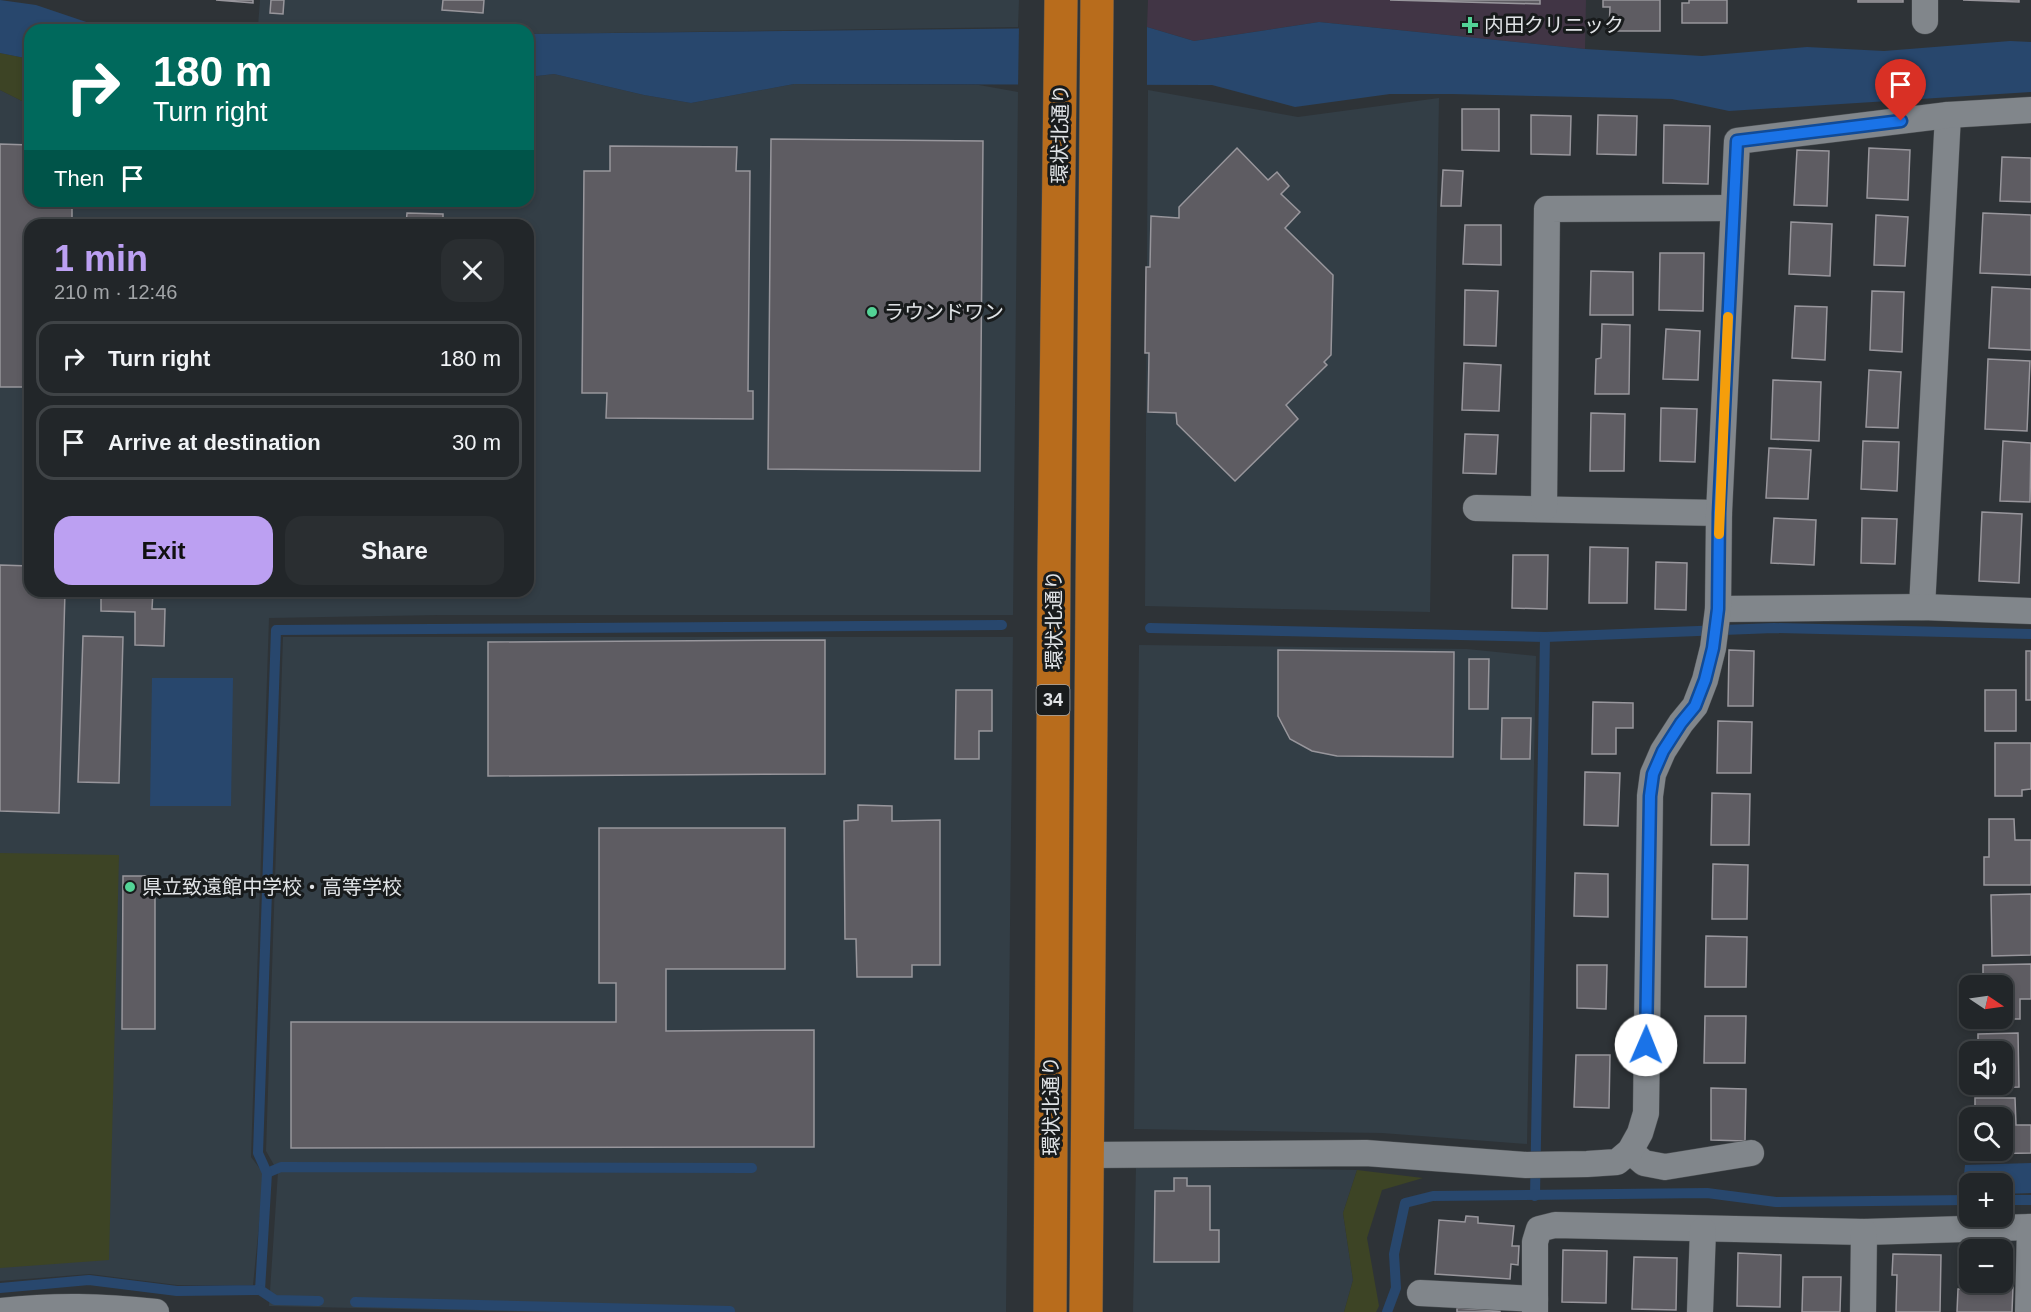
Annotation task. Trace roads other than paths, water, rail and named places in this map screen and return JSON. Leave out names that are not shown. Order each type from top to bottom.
[{"type":"highway","name":"環状北通り","points":[[1050,1312],[1054,564],[1061,12]]},
{"type":"highway","name":"環状北通り","points":[[1086,1312],[1097,12]]},
{"type":"street","points":[[1087,1155],[1366,1154],[1535,1165],[1617,1162],[1630,1151],[1640,1133],[1646,1113],[1650,796],[1653,774],[1663,751],[1695,706],[1705,680],[1713,648],[1718,609],[1719,513],[1737,141],[1948,116],[2031,110]]},
{"type":"street","points":[[1922,607],[1948,116]]},
{"type":"street","points":[[1544,508],[1547,209],[1733,208]]},
{"type":"street","points":[[1476,508],[1719,513]]},
{"type":"street","points":[[1718,609],[1922,607],[2031,611]]},
{"type":"street","points":[[1630,1151],[1644,1163],[1665,1167],[1750,1153]]},
{"type":"street","points":[[1420,1293],[1535,1306],[1535,1242],[1539,1229],[1555,1225],[1864,1232],[2030,1227],[2028,1312]]},
{"type":"street","points":[[1700,1312],[1702,1230]]},
{"type":"street","points":[[1863,1312],[1864,1232]]},
{"type":"street","points":[[0,1311],[49,1305],[112,1307],[156,1312]]},
{"type":"water","points":[[0,0],[36,5],[92,24],[24,24],[24,58],[0,53]]},
{"type":"water","points":[[1319,22],[1585,49],[1702,56],[1807,47],[1884,51],[2010,41],[2031,42],[2031,92],[1729,111],[1672,99],[1452,94],[1390,94],[1295,107],[1212,85],[794,84],[691,103],[644,95],[554,74],[534,76],[534,34],[1147,27],[1194,41]]},
{"type":"water","points":[[152,678],[233,678],[231,806],[150,806]]},
{"type":"water","points":[[2031,1163],[2031,1193],[2013,1194],[2013,1173],[1964,1173],[1965,1165]]},
{"type":"waterway","points":[[0,1288],[89,1280],[177,1291],[260,1290],[267,1173],[258,1153],[276,630],[1002,625]]},
{"type":"waterway","points":[[1150,628],[1545,637],[1774,628],[2031,634]]},
{"type":"waterway","points":[[1535,1196],[1545,637]]},
{"type":"waterway","points":[[267,1173],[281,1167],[752,1168]]},
{"type":"waterway","points":[[1387,1312],[1396,1288],[1394,1254],[1405,1203],[1433,1196],[1707,1193],[1776,1202],[1959,1200]]},
{"type":"waterway","points":[[2013,1200],[2031,1200]]},
{"type":"waterway","points":[[260,1290],[275,1300],[319,1301]]},
{"type":"waterway","points":[[355,1302],[730,1311]]},
{"type":"place","name":"内田クリニック","points":[[1470,25]]},
{"type":"place","name":"ラウンドワン","points":[[872,312]]},
{"type":"place","name":"県立致遠館中学校・高等学校","points":[[130,887]]}]
